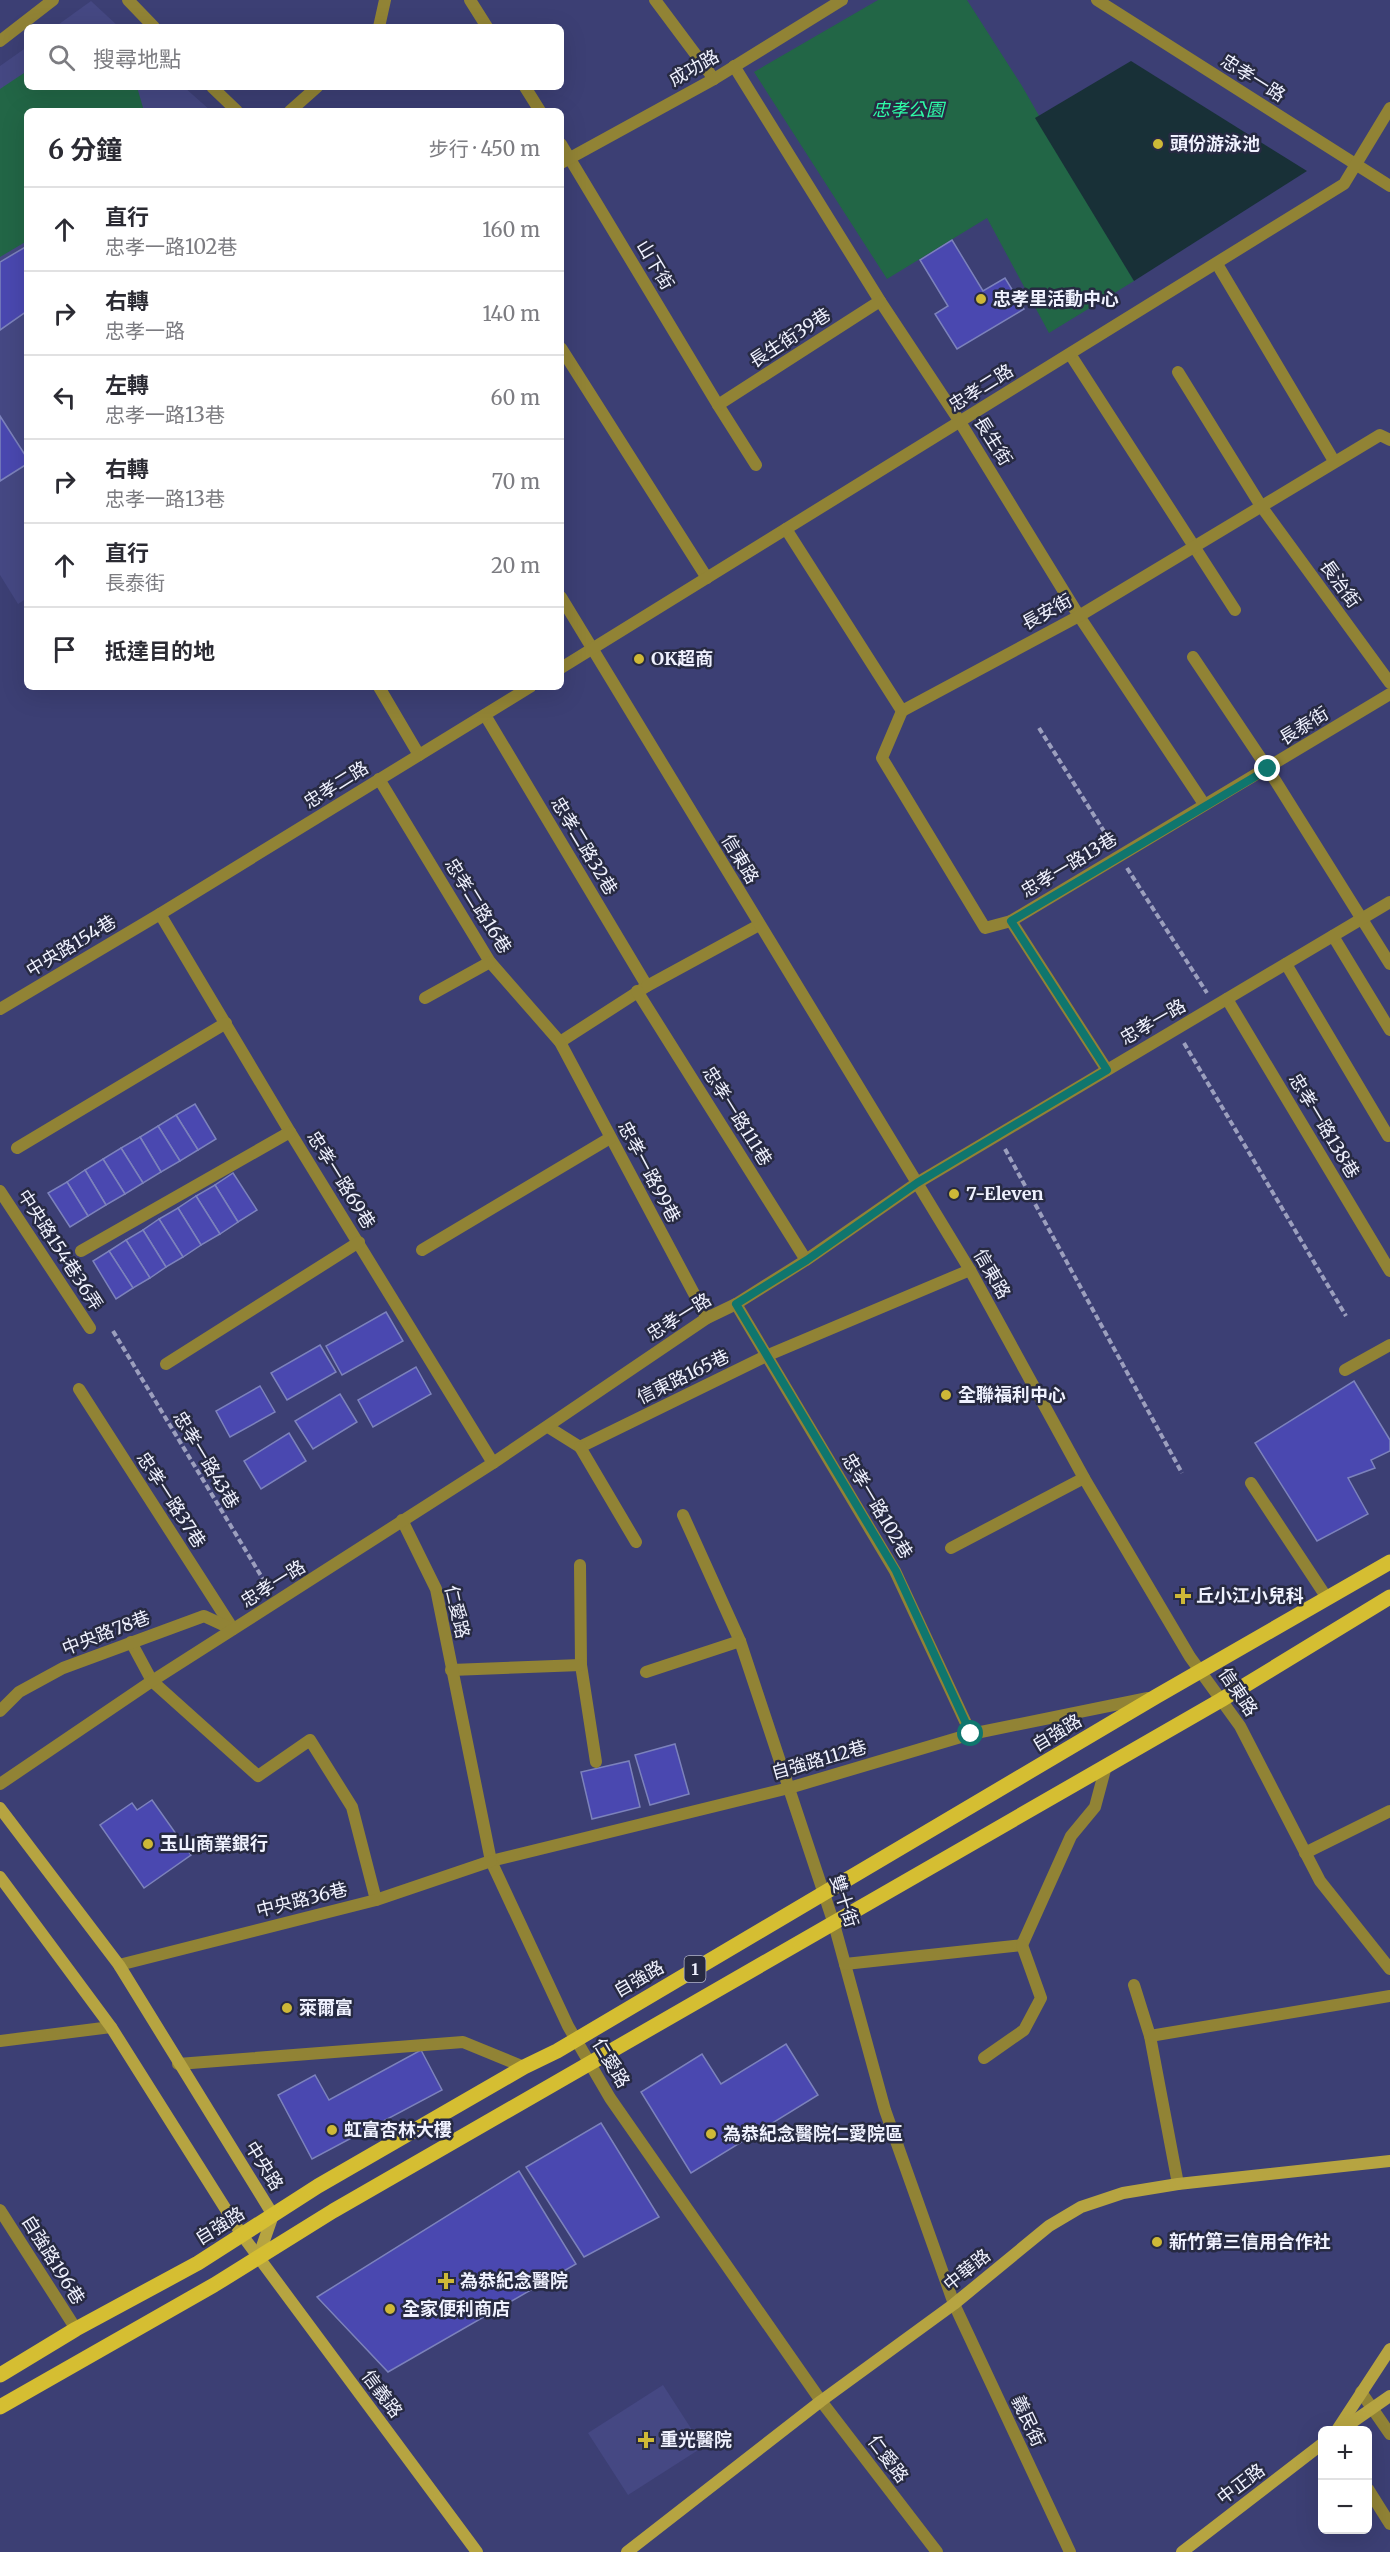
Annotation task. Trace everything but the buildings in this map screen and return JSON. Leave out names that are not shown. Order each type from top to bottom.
[{"type":"main road","name":"自強路","points":[[0,2374],[76,2329],[198,2263],[318,2186],[576,2039],[1157,1696],[1390,1562]]},
{"type":"main road","name":"1","points":[[0,2407],[214,2285],[333,2211],[1221,1700],[1390,1597]]},
{"type":"main road","points":[[34,2355],[48,2379]]},
{"type":"street","points":[[0,41],[53,0]]},
{"type":"street","points":[[128,0],[151,24]]},
{"type":"street","points":[[380,24],[385,0]]},
{"type":"street","points":[[470,0],[485,24]]},
{"type":"street","points":[[655,0],[714,79]]},
{"type":"street","name":"成功路","points":[[566,160],[714,79],[842,0]]},
{"type":"street","name":"忠孝一路","points":[[1097,0],[1390,186]]},
{"type":"street","name":"長生街","points":[[735,66],[880,301],[960,422],[1079,616],[1204,804]]},
{"type":"street","points":[[215,90],[234,108]]},
{"type":"street","points":[[293,108],[314,90]]},
{"type":"street","points":[[527,90],[538,108]]},
{"type":"street","name":"忠孝二路","points":[[564,666],[1344,184],[1390,108]]},
{"type":"street","name":"山下街","points":[[566,160],[756,465]]},
{"type":"street","points":[[1217,264],[1334,461]]},
{"type":"street","name":"長生街39巷","points":[[718,405],[880,301]]},
{"type":"street","points":[[564,353],[707,578]]},
{"type":"street","points":[[1070,354],[1235,610]]},
{"type":"street","name":"長治街","points":[[1178,372],[1261,507],[1390,682]]},
{"type":"street","name":"長安街","points":[[902,711],[1079,616],[1380,435],[1390,440]]},
{"type":"street","points":[[786,529],[902,711],[882,758],[985,928],[1011,921]]},
{"type":"street","name":"信東路","points":[[564,602],[970,1270],[1084,1478],[1190,1657],[1240,1726],[1320,1881],[1390,1969]]},
{"type":"street","points":[[1192,657],[1268,769],[1390,964]]},
{"type":"street","points":[[381,690],[418,755]]},
{"type":"street","name":"忠孝二路","points":[[160,914],[525,690]]},
{"type":"street","name":"長泰街","points":[[1204,804],[1268,769],[1390,694]]},
{"type":"street","name":"忠孝二路32巷","points":[[485,715],[642,989]]},
{"type":"street","name":"忠孝二路16巷","points":[[379,779],[490,962],[560,1042]]},
{"type":"street","name":"忠孝一路13巷","points":[[1107,1070],[1011,921],[1204,804]]},
{"type":"street","name":"忠孝一路","points":[[0,1784],[152,1681],[346,1559],[402,1520],[548,1427],[706,1318],[736,1304],[807,1260],[917,1183],[1390,902]]},
{"type":"street","name":"中央路154巷","points":[[0,1009],[160,914]]},
{"type":"street","name":"忠孝一路69巷","points":[[160,914],[290,1132],[493,1463]]},
{"type":"street","points":[[560,1042],[642,989],[759,925]]},
{"type":"street","points":[[1333,936],[1390,1030]]},
{"type":"street","points":[[424,998],[490,962]]},
{"type":"street","points":[[1286,964],[1388,1136],[1390,1135]]},
{"type":"street","name":"忠孝一路111巷","points":[[642,989],[807,1260]]},
{"type":"street","name":"忠孝一路138巷","points":[[1227,999],[1390,1271]]},
{"type":"street","points":[[17,1148],[226,1023]]},
{"type":"street","name":"忠孝一路99巷","points":[[560,1042],[706,1318]]},
{"type":"street","points":[[81,1251],[290,1132]]},
{"type":"street","points":[[422,1250],[610,1138]]},
{"type":"street","name":"中央路154巷36弄","points":[[0,1191],[90,1328]]},
{"type":"street","points":[[166,1364],[359,1242]]},
{"type":"street","name":"信東路165巷","points":[[579,1447],[766,1356],[970,1270]]},
{"type":"street","name":"忠孝一路102巷","points":[[736,1304],[896,1571],[971,1734]]},
{"type":"street","points":[[1345,1371],[1390,1345]]},
{"type":"street","name":"忠孝一路37巷","points":[[79,1389],[233,1629]]},
{"type":"street","points":[[548,1427],[579,1447],[636,1542]]},
{"type":"street","points":[[951,1548],[1084,1478]]},
{"type":"street","points":[[1251,1483],[1327,1598]]},
{"type":"street","name":"雙十街","points":[[683,1515],[740,1641],[834,1924],[885,2110],[954,2304]]},
{"type":"street","name":"仁愛路","points":[[402,1520],[435,1589],[491,1861],[576,2039],[610,2098],[821,2401],[937,2552]]},
{"type":"street","points":[[580,1565],[581,1665],[596,1762]]},
{"type":"street","name":"中央路78巷","points":[[0,1711],[19,1692],[63,1668],[204,1616],[233,1629]]},
{"type":"street","points":[[646,1672],[740,1641]]},
{"type":"street","points":[[131,1642],[152,1681],[258,1776],[310,1740],[352,1807],[376,1900]]},
{"type":"street","points":[[451,1670],[581,1665]]},
{"type":"street","name":"自強路112巷","points":[[491,1861],[789,1788],[971,1734],[1157,1696]]},
{"type":"street","points":[[984,2058],[1024,2030],[1041,1998],[1022,1945],[1071,1836],[1095,1807],[1106,1766]]},
{"type":"street","name":"中央路","points":[[0,1808],[119,1965],[273,2215],[258,2258]]},
{"type":"street","points":[[1305,1853],[1390,1810]]},
{"type":"street","name":"中央路36巷","points":[[119,1965],[376,1900],[491,1861]]},
{"type":"street","points":[[0,1877],[111,2027],[258,2258]]},
{"type":"street","points":[[844,1964],[1022,1945]]},
{"type":"street","points":[[1134,1985],[1150,2036],[1178,2184]]},
{"type":"street","points":[[1150,2036],[1390,1996]]},
{"type":"street","points":[[0,2041],[111,2027]]},
{"type":"street","points":[[178,2064],[463,2042],[524,2067]]},
{"type":"street","name":"中華路","points":[[627,2552],[821,2401],[954,2304],[1050,2226],[1081,2207],[1123,2193],[1178,2184],[1390,2161]]},
{"type":"street","name":"自強路196巷","points":[[0,2210],[76,2329]]},
{"type":"street","name":"信義路","points":[[258,2258],[477,2552]]},
{"type":"street","name":"義民街","points":[[954,2304],[1070,2552]]},
{"type":"street","points":[[1340,2426],[1390,2349]]},
{"type":"street","points":[[1361,2392],[1390,2434]]},
{"type":"street","points":[[1347,2426],[1390,2396]]},
{"type":"street","name":"中正路","points":[[1182,2552],[1318,2448]]},
{"type":"street","points":[[1372,2495],[1390,2524]]},
{"type":"path","points":[[1176,1029],[1346,1316]]},
{"type":"path","points":[[997,1135],[1182,1473]]},
{"type":"path","name":"忠孝一路43巷","points":[[113,1331],[277,1602]]},
{"type":"shaded area","points":[[91,1],[116,24],[59,24]]},
{"type":"shaded area","points":[[24,49],[24,90],[187,90],[208,108],[24,108],[24,600],[18,604],[0,575],[0,66]]},
{"type":"shaded area","name":"頭份游泳池","points":[[1131,61],[1307,171],[1134,281],[1035,118]]},
{"type":"shaded area","name":"重光醫院","points":[[663,2385],[703,2447],[628,2495],[588,2433]]},
{"type":"green space","name":"忠孝公園","points":[[878,0],[967,0],[1022,86],[1134,281],[1049,333],[987,218],[887,279],[754,72]]},
{"type":"green space","points":[[24,73],[24,90],[138,90],[143,108],[24,108],[24,243],[0,257],[0,89]]},
{"type":"place","name":"頭份游泳池","points":[[1158,144]]},
{"type":"place","name":"忠孝里活動中心","points":[[981,299]]},
{"type":"place","name":"OK超商","points":[[639,659]]},
{"type":"place","name":"7-Eleven","points":[[954,1194]]},
{"type":"place","name":"全聯福利中心","points":[[946,1395]]},
{"type":"place","name":"丘小江小兒科","points":[[1183,1596]]},
{"type":"place","name":"玉山商業銀行","points":[[148,1844]]},
{"type":"place","name":"萊爾富","points":[[287,2008]]},
{"type":"place","name":"虹富杏林大樓","points":[[332,2130]]},
{"type":"place","name":"為恭紀念醫院仁愛院區","points":[[711,2134]]},
{"type":"place","name":"新竹第三信用合作社","points":[[1157,2242]]},
{"type":"place","name":"為恭紀念醫院","points":[[446,2281]]},
{"type":"place","name":"全家便利商店","points":[[390,2309]]},
{"type":"place","name":"重光醫院","points":[[646,2440]]},
{"type":"route","points":[[971,1734],[896,1571],[736,1304],[807,1260],[917,1183],[1107,1070],[1011,921],[1204,804],[1268,769]]}]
